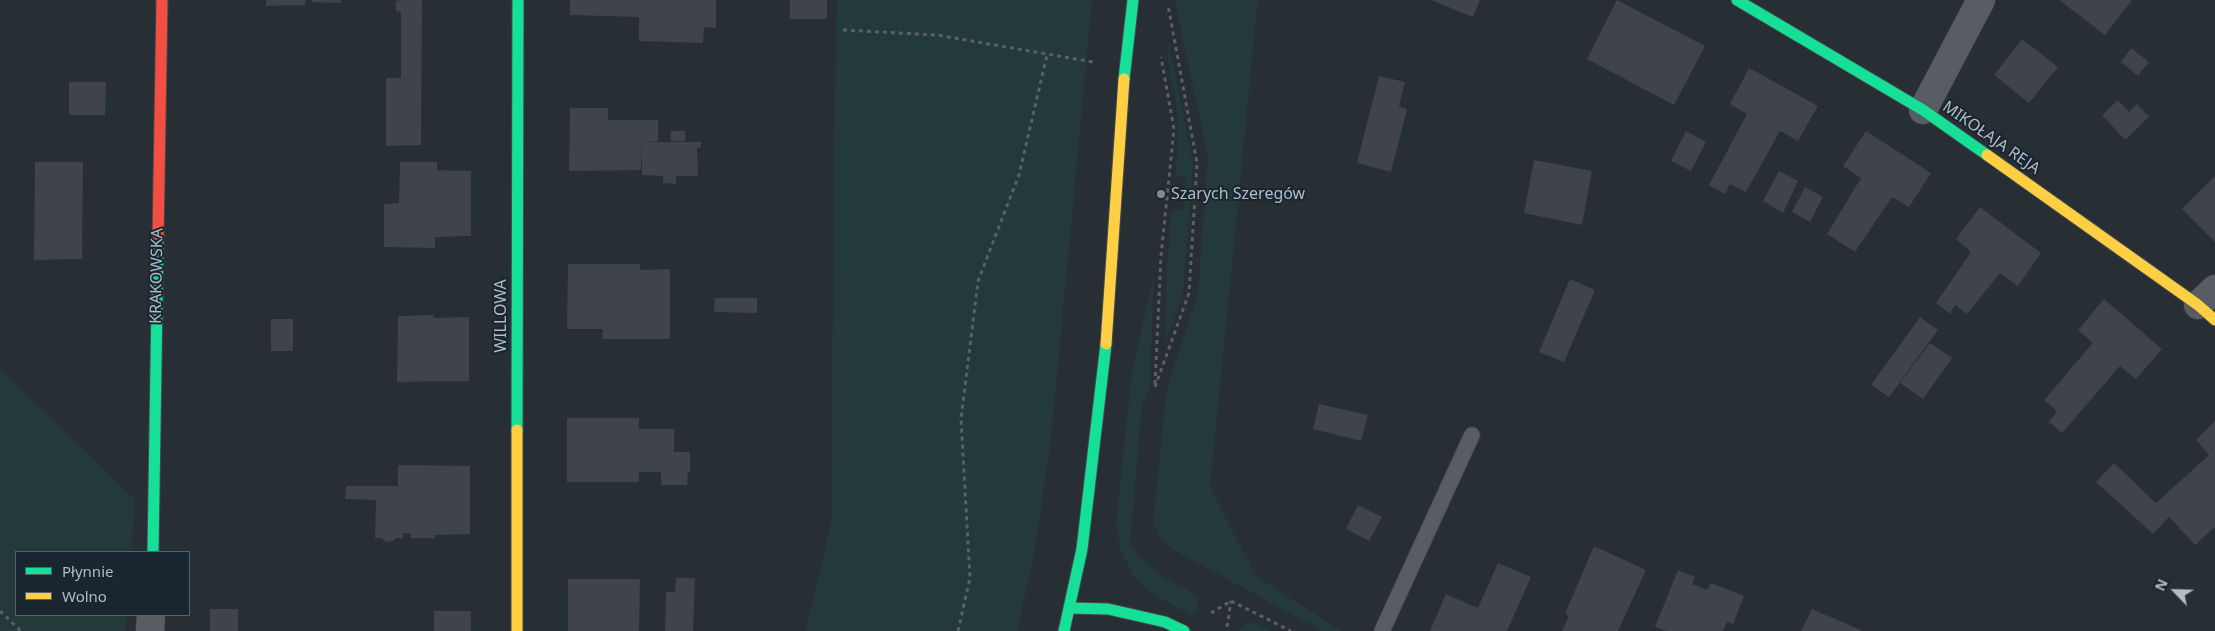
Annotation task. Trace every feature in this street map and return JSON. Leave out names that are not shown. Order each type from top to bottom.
[{"type":"street","name":"KRAKOWSKA","points":[[153,551],[162,0]]},
{"type":"street","name":"WILLOWA","points":[[517,631],[518,0]]},
{"type":"street","points":[[1064,631],[1082,549],[1106,342],[1121,105],[1133,0]]},
{"type":"street","name":"MIKOŁAJA REJA","points":[[1737,0],[1923,110],[2209,305]]},
{"type":"street","points":[[1923,110],[1981,0]]},
{"type":"street","points":[[1070,608],[1108,609],[1165,622],[1184,631]]},
{"type":"street","points":[[150,631],[151,616]]},
{"type":"lane","points":[[1382,631],[1472,435]]},
{"type":"path","points":[[1165,24],[1169,0]]},
{"type":"path","points":[[1160,52],[1174,128],[1161,256],[1155,387],[1189,293],[1197,163],[1168,5]]},
{"type":"path","points":[[843,30],[937,35],[1047,55],[1126,66]]},
{"type":"path","points":[[958,631],[970,578],[961,419],[978,281],[1019,175],[1047,55]]},
{"type":"path","points":[[1227,627],[1231,601],[1291,631]]},
{"type":"path","points":[[0,611],[21,631]]},
{"type":"green space","points":[[837,0],[1092,0],[1051,439],[1034,556],[1017,631],[806,631],[832,518],[833,189]]},
{"type":"green space","points":[[1177,0],[1258,0],[1210,486],[1255,575],[1341,631],[1322,631],[1172,549],[1160,537],[1153,521],[1167,388],[1198,293],[1208,157],[1176,6]]},
{"type":"green space","points":[[1169,43],[1193,164],[1183,296],[1165,344],[1167,261],[1172,210],[1183,210],[1187,177],[1176,176],[1178,113],[1167,55]]},
{"type":"green space","points":[[1154,274],[1150,387],[1142,405],[1130,543],[1141,557],[1161,576],[1183,586],[1197,597],[1197,612],[1192,616],[1150,592],[1133,575],[1121,551],[1116,523],[1132,372]]},
{"type":"green space","points":[[0,369],[135,499],[131,551],[15,551],[15,616],[126,616],[125,631],[0,631]]},
{"type":"green space","points":[[1246,623],[1256,623],[1272,631],[1239,631]]},
{"type":"building","points":[[266,0],[305,0],[305,5],[266,6]]},
{"type":"building","points":[[312,0],[341,0],[341,3],[312,2]]},
{"type":"building","points":[[422,0],[421,145],[386,146],[386,78],[401,78],[401,12],[396,11],[396,1]]},
{"type":"building","points":[[570,0],[716,0],[716,28],[704,27],[703,43],[639,41],[639,17],[570,15]]},
{"type":"building","points":[[790,0],[827,0],[827,19],[790,19]]},
{"type":"building","points":[[1431,0],[1480,0],[1473,17]]},
{"type":"building","points":[[1617,0],[1705,46],[1674,105],[1587,59]]},
{"type":"building","points":[[2059,0],[2132,0],[2105,35]]},
{"type":"building","points":[[2022,39],[2058,67],[2029,103],[1994,75]]},
{"type":"building","points":[[2131,48],[2149,62],[2138,76],[2121,62]]},
{"type":"building","points":[[1749,68],[1818,106],[1798,141],[1780,131],[1746,192],[1730,184],[1725,194],[1709,185],[1747,114],[1730,104]]},
{"type":"building","points":[[1379,76],[1405,82],[1399,106],[1407,109],[1391,172],[1357,163]]},
{"type":"building","points":[[69,82],[106,82],[105,115],[69,115]]},
{"type":"building","points":[[2118,100],[2129,112],[2137,104],[2149,117],[2125,140],[2102,115]]},
{"type":"building","points":[[570,108],[608,108],[608,120],[658,120],[658,141],[645,142],[701,142],[701,147],[697,148],[698,176],[676,176],[676,184],[663,183],[663,176],[642,175],[642,141],[641,170],[569,171]]},
{"type":"building","points":[[671,131],[685,131],[685,141],[671,141]]},
{"type":"building","points":[[1686,131],[1706,142],[1691,171],[1671,161]]},
{"type":"building","points":[[1866,131],[1931,173],[1909,207],[1892,197],[1855,252],[1827,234],[1861,178],[1843,166]]},
{"type":"building","points":[[1534,160],[1592,171],[1582,225],[1524,213]]},
{"type":"building","points":[[35,162],[83,162],[82,259],[34,260]]},
{"type":"building","points":[[400,162],[437,162],[437,170],[471,171],[471,236],[435,237],[435,248],[384,247],[384,204],[399,203]]},
{"type":"building","points":[[1779,171],[1798,181],[1783,213],[1763,201]]},
{"type":"building","points":[[2215,176],[2215,242],[2182,209]]},
{"type":"building","points":[[1805,187],[1823,197],[1810,222],[1792,212]]},
{"type":"building","points":[[1980,207],[2041,253],[2018,286],[2000,273],[1967,314],[1955,305],[1950,314],[1936,303],[1971,252],[1956,239]]},
{"type":"building","points":[[568,264],[640,264],[640,270],[670,269],[670,339],[602,339],[603,329],[567,329]]},
{"type":"building","points":[[1570,279],[1595,290],[1564,362],[1539,352]]},
{"type":"building","points":[[715,298],[757,298],[757,313],[714,312]]},
{"type":"building","points":[[2104,299],[2162,349],[2136,379],[2120,366],[2062,433],[2049,422],[2057,411],[2044,400],[2093,343],[2078,330]]},
{"type":"building","points":[[434,315],[434,318],[469,317],[469,381],[397,382],[398,316]]},
{"type":"building","points":[[1920,317],[1938,330],[1889,397],[1871,385]]},
{"type":"building","points":[[271,319],[293,319],[293,351],[271,351]]},
{"type":"building","points":[[1930,343],[1952,358],[1923,399],[1900,383]]},
{"type":"building","points":[[1319,404],[1368,415],[1361,441],[1313,429]]},
{"type":"building","points":[[567,418],[639,418],[639,429],[674,429],[674,452],[690,452],[690,472],[688,472],[687,485],[661,485],[661,472],[639,472],[639,482],[567,482]]},
{"type":"building","points":[[2215,421],[2215,527],[2195,545],[2169,517],[2153,534],[2096,482],[2114,463],[2156,503],[2209,455],[2196,440]]},
{"type":"building","points":[[398,465],[470,466],[470,534],[435,535],[435,538],[411,538],[411,533],[403,533],[403,538],[396,538],[393,541],[387,542],[381,538],[375,538],[376,500],[345,499],[346,486],[398,486]]},
{"type":"building","points":[[1358,505],[1382,517],[1369,541],[1346,529]]},
{"type":"building","points":[[1594,546],[1646,570],[1618,631],[1562,631],[1569,616],[1565,614]]},
{"type":"building","points":[[1498,563],[1531,577],[1507,631],[1430,631],[1446,594],[1478,608]]},
{"type":"building","points":[[1678,570],[1695,577],[1692,584],[1707,590],[1711,583],[1744,596],[1733,624],[1727,622],[1723,631],[1666,631],[1655,627]]},
{"type":"building","points":[[676,578],[695,578],[693,631],[665,631],[666,592],[675,592]]},
{"type":"building","points":[[568,579],[640,579],[639,631],[568,631]]},
{"type":"building","points":[[210,609],[238,609],[238,631],[210,631]]},
{"type":"building","points":[[1812,609],[1863,631],[1801,631]]},
{"type":"building","points":[[434,611],[471,611],[471,631],[434,631]]},
{"type":"traffic: fast","points":[[517,430],[518,0]]},
{"type":"traffic: fast","points":[[1124,79],[1133,0]]},
{"type":"traffic: fast","points":[[1737,0],[1923,110],[1987,155]]},
{"type":"traffic: fast","points":[[153,551],[158,239]]},
{"type":"traffic: fast","points":[[1064,631],[1082,549],[1106,344]]},
{"type":"traffic: fast","points":[[1070,608],[1108,609],[1165,622],[1184,631]]},
{"type":"traffic: slow","points":[[1106,344],[1124,79]]},
{"type":"traffic: slow","points":[[1987,155],[2198,305],[2215,320]]},
{"type":"traffic: slow","points":[[517,430],[517,631]]},
{"type":"traffic: jam","points":[[158,239],[162,0]]},
{"type":"place","name":"Szarych Szeregów","points":[[1161,194]]}]
